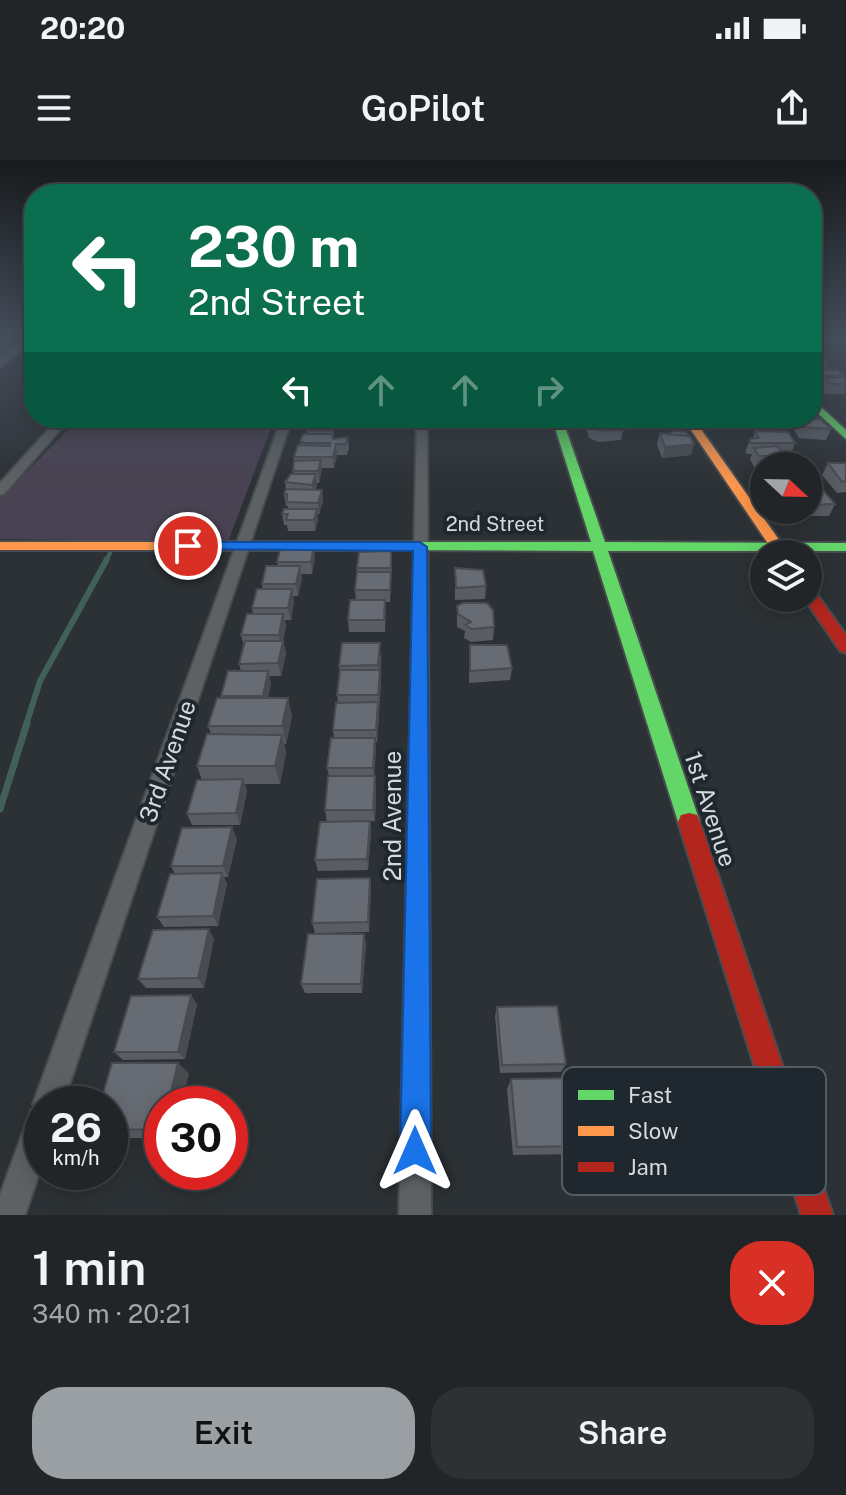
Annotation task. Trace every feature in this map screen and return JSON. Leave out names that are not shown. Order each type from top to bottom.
[{"type":"street","points":[[822,412],[846,436]]},
{"type":"street","points":[[0,491],[56,428]]},
{"type":"street","name":"3rd Avenue","points":[[54,1086],[283,428]]},
{"type":"street","name":"2nd Avenue","points":[[415,1215],[422,428]]},
{"type":"street","name":"1st Avenue","points":[[560,428],[769,1067]]},
{"type":"street","points":[[695,428],[773,540]]},
{"type":"street","name":"2nd Street","points":[[0,546],[600,546],[750,549]]},
{"type":"street","name":"2nd Street","points":[[822,548],[846,547]]},
{"type":"street","points":[[822,612],[846,647]]},
{"type":"street","points":[[9,1215],[24,1172]]},
{"type":"street","name":"1st Avenue","points":[[811,1195],[817,1215]]},
{"type":"shaded area","points":[[70,428],[271,428],[228,542],[0,539],[0,498]]},
{"type":"building","points":[[308,428],[333,428],[333,431],[307,431]]},
{"type":"building","points":[[594,428],[623,430],[601,431]]},
{"type":"building","points":[[755,431],[788,432],[795,443],[750,443],[750,439],[759,438]]},
{"type":"building","points":[[686,432],[689,436],[668,434]]},
{"type":"building","points":[[660,433],[690,436],[694,444],[665,447]]},
{"type":"building","points":[[303,434],[332,434],[333,439],[348,437],[346,444],[336,444],[333,457],[294,457],[298,445],[330,446],[330,443],[304,443],[300,441]]},
{"type":"building","points":[[777,446],[783,452],[756,452],[754,448]]},
{"type":"building","points":[[321,460],[318,471],[293,471],[294,461]]},
{"type":"building","points":[[828,463],[846,463],[846,481],[842,482]]},
{"type":"building","points":[[291,474],[316,474],[312,485],[285,482]]},
{"type":"building","points":[[286,489],[322,490],[318,503],[287,502]]},
{"type":"building","points":[[822,489],[835,504],[822,504]]},
{"type":"building","points":[[284,509],[317,509],[314,520],[286,520],[288,514],[282,514]]},
{"type":"building","points":[[281,546],[314,546],[311,562],[277,562]]},
{"type":"building","points":[[391,551],[391,568],[357,568],[359,552]]},
{"type":"building","points":[[266,566],[300,566],[296,584],[262,584]]},
{"type":"building","points":[[455,568],[483,570],[486,586],[456,588]]},
{"type":"building","points":[[357,572],[391,572],[390,590],[355,590]]},
{"type":"building","points":[[257,589],[292,589],[288,608],[252,608]]},
{"type":"building","points":[[350,600],[385,600],[384,620],[348,620]]},
{"type":"building","points":[[487,603],[493,610],[494,627],[472,629],[465,625],[471,622],[458,614],[457,606]]},
{"type":"building","points":[[247,614],[283,614],[279,635],[241,635]]},
{"type":"building","points":[[245,641],[283,641],[278,663],[239,664]]},
{"type":"building","points":[[342,643],[380,643],[378,665],[339,666]]},
{"type":"building","points":[[470,645],[507,645],[512,668],[470,671]]},
{"type":"building","points":[[340,670],[380,670],[378,695],[337,695]]},
{"type":"building","points":[[228,671],[268,671],[263,696],[221,696]]},
{"type":"building","points":[[217,698],[288,698],[282,726],[208,726]]},
{"type":"building","points":[[378,702],[376,730],[333,730],[336,703]]},
{"type":"building","points":[[207,734],[282,735],[275,766],[197,766]]},
{"type":"building","points":[[331,738],[375,738],[373,768],[327,768]]},
{"type":"building","points":[[328,776],[375,776],[373,810],[325,810]]},
{"type":"building","points":[[243,779],[236,813],[187,814],[197,780]]},
{"type":"building","points":[[370,821],[367,859],[315,860],[320,822]]},
{"type":"building","points":[[232,827],[223,866],[171,866],[182,828]]},
{"type":"building","points":[[222,873],[213,916],[157,917],[170,874]]},
{"type":"building","points":[[370,878],[368,922],[312,923],[317,879]]},
{"type":"building","points":[[209,929],[198,978],[138,979],[153,930]]},
{"type":"building","points":[[308,934],[364,934],[361,984],[301,984]]},
{"type":"building","points":[[191,995],[178,1052],[114,1052],[131,996]]},
{"type":"building","points":[[557,1006],[566,1064],[502,1065],[497,1007]]},
{"type":"building","points":[[112,1063],[178,1063],[172,1086],[144,1086],[144,1129],[128,1130],[128,1086],[105,1086]]},
{"type":"building","points":[[562,1078],[562,1146],[517,1147],[511,1079]]},
{"type":"waterway","points":[[107,559],[110,553]]},
{"type":"waterway","points":[[26,725],[40,681],[107,559]]},
{"type":"waterway","points":[[0,809],[27,723]]},
{"type":"traffic: fast","points":[[822,412],[846,436]]},
{"type":"traffic: fast","points":[[560,428],[689,822]]},
{"type":"traffic: fast","points":[[387,546],[846,547]]},
{"type":"traffic: slow","points":[[695,428],[772,540]]},
{"type":"traffic: slow","points":[[0,546],[387,546]]},
{"type":"traffic: jam","points":[[822,612],[846,647]]},
{"type":"traffic: jam","points":[[689,822],[769,1067]]},
{"type":"traffic: jam","points":[[810,1195],[817,1215]]},
{"type":"route","points":[[188,546],[420,547],[415,1151]]}]
